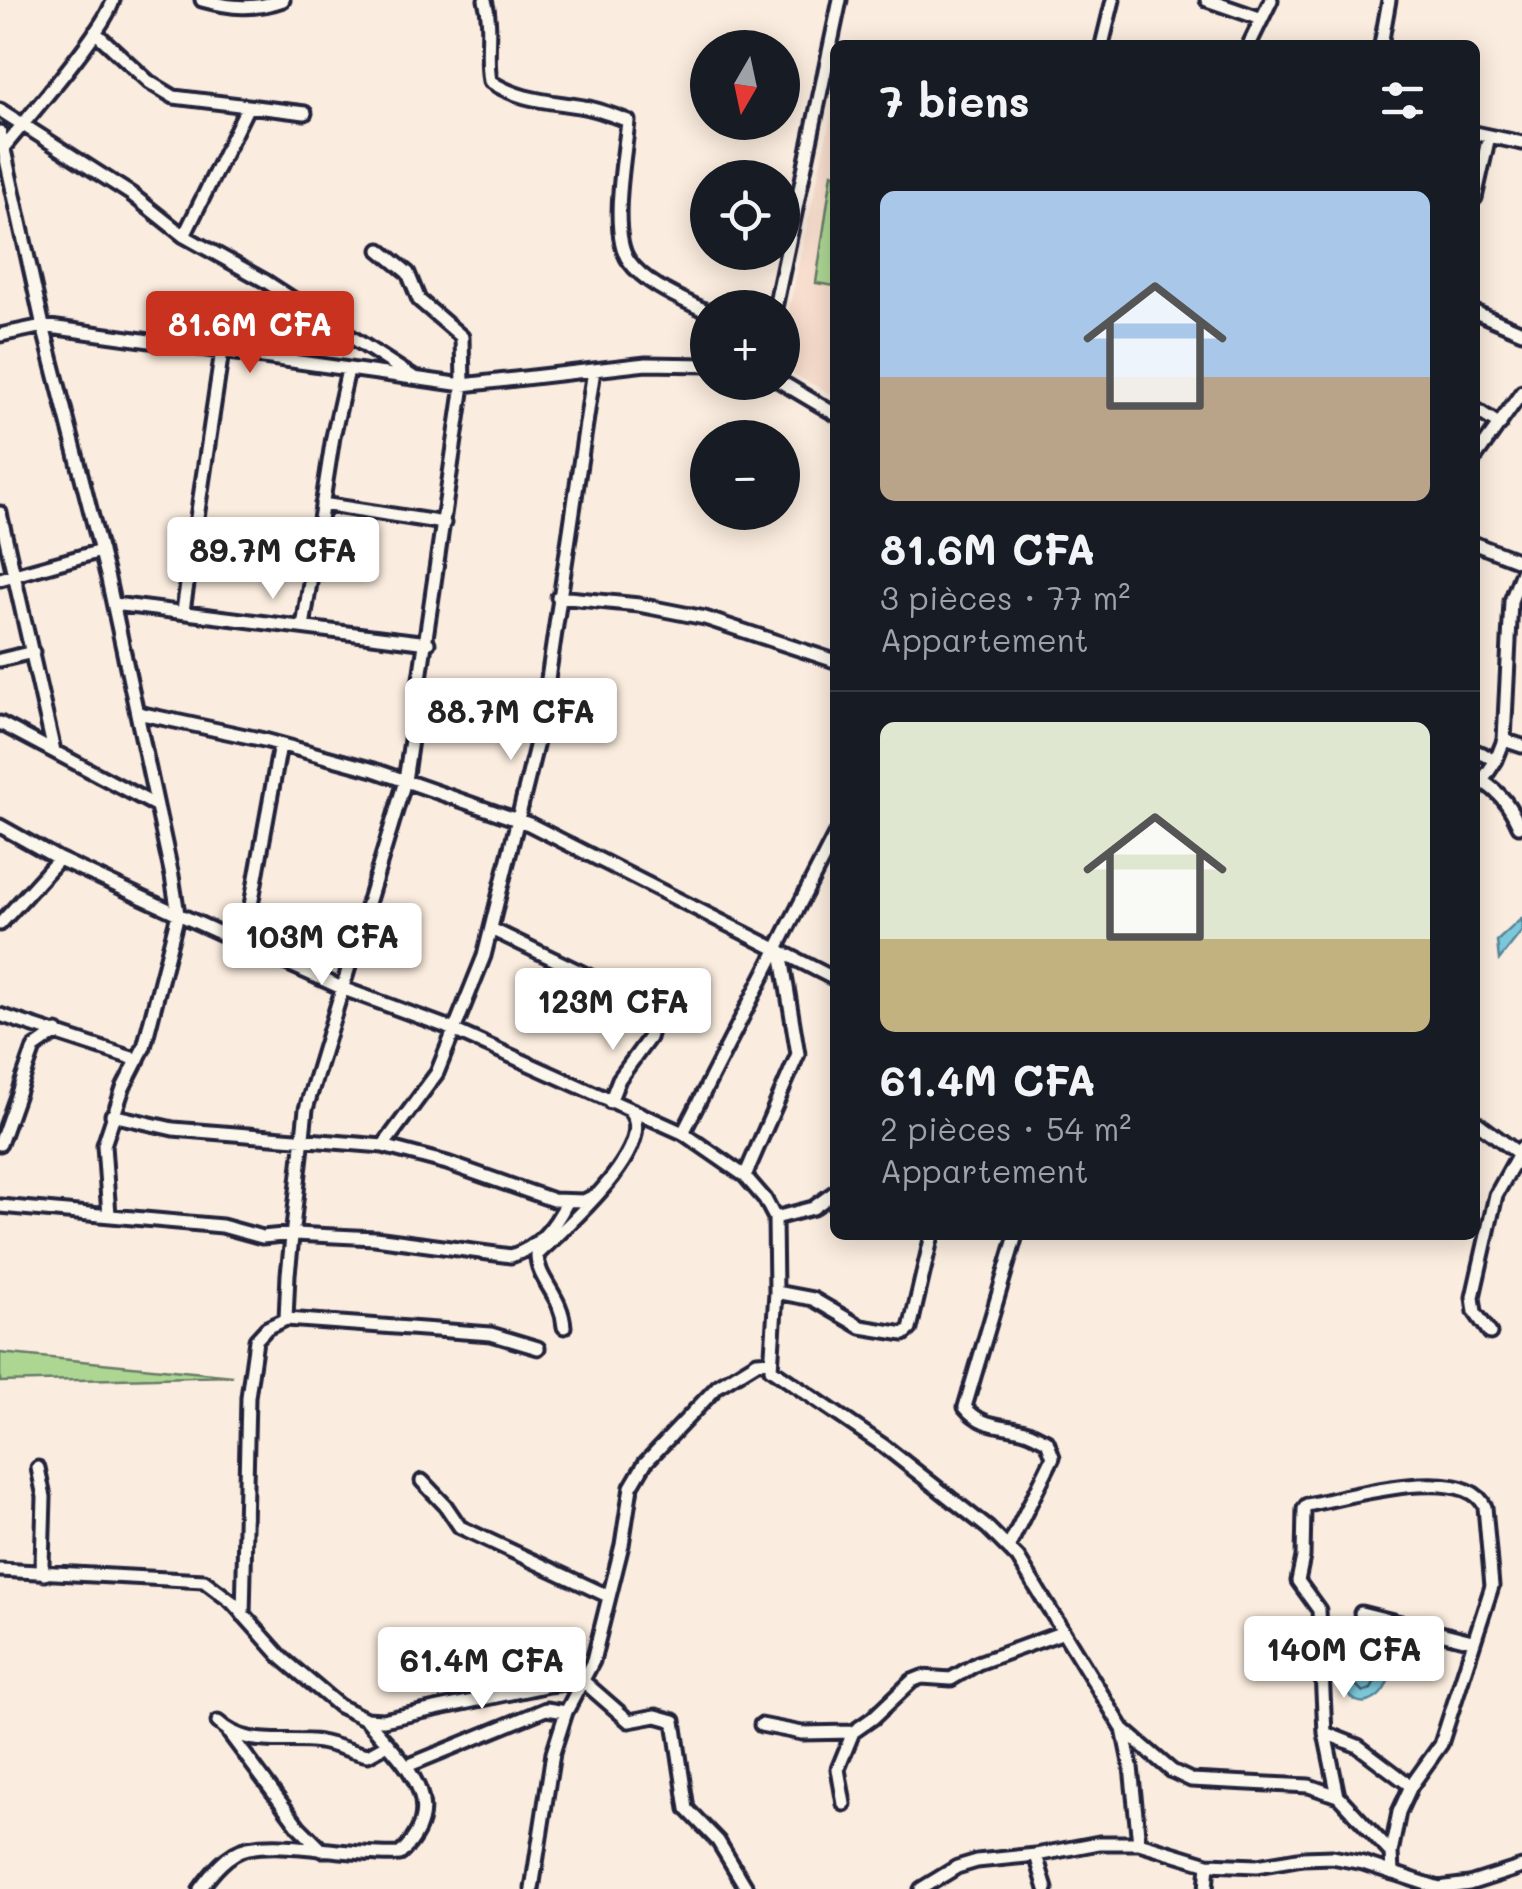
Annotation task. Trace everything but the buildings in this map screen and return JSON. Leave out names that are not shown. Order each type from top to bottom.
[{"type":"street","points":[[4,146],[95,32],[113,0]]},
{"type":"street","points":[[202,0],[240,8],[262,8],[283,0]]},
{"type":"street","points":[[485,0],[489,14],[486,61],[490,80],[505,92],[546,103],[590,108],[628,120],[620,215],[622,247],[644,277],[690,302]]},
{"type":"street","points":[[832,40],[840,0]]},
{"type":"street","points":[[1103,40],[1113,0]]},
{"type":"street","points":[[1207,0],[1262,19]]},
{"type":"street","points":[[1252,40],[1270,0]]},
{"type":"street","points":[[1382,40],[1390,0]]},
{"type":"street","points":[[95,32],[160,90],[174,96],[305,113]]},
{"type":"street","points":[[779,290],[830,47]]},
{"type":"street","points":[[184,236],[248,106]]},
{"type":"street","points":[[0,110],[131,194],[184,236],[265,281],[416,379]]},
{"type":"street","points":[[0,132],[43,326],[114,604],[178,914],[144,1047],[112,1115],[103,1155],[109,1215]]},
{"type":"street","points":[[1480,134],[1522,144]]},
{"type":"street","points":[[1480,176],[1489,136]]},
{"type":"street","points":[[286,1319],[306,1109],[405,781],[428,644],[462,385],[462,336],[419,300],[408,273],[380,250]]},
{"type":"street","points":[[1480,314],[1522,332]]},
{"type":"street","points":[[0,335],[43,326],[462,385],[646,364],[690,364]]},
{"type":"street","points":[[183,611],[222,350]]},
{"type":"street","points":[[304,627],[322,504],[348,370]]},
{"type":"street","points":[[383,1146],[437,1074],[456,1032],[491,928],[541,726],[594,370]]},
{"type":"street","points":[[1480,451],[1522,392]]},
{"type":"street","points":[[800,393],[830,411]]},
{"type":"street","points":[[1480,412],[1500,425]]},
{"type":"street","points":[[322,504],[444,522]]},
{"type":"street","points":[[0,513],[54,751]]},
{"type":"street","points":[[1480,546],[1522,562]]},
{"type":"street","points":[[0,579],[101,551]]},
{"type":"street","points":[[1480,784],[1504,740],[1516,656],[1510,601],[1522,572]]},
{"type":"street","points":[[558,597],[640,605],[705,618],[830,658]]},
{"type":"street","points":[[114,604],[428,644]]},
{"type":"street","points":[[0,660],[33,652]]},
{"type":"street","points":[[138,713],[280,745],[405,781],[519,821],[830,976]]},
{"type":"street","points":[[0,724],[155,805]]},
{"type":"street","points":[[1504,740],[1522,746]]},
{"type":"street","points":[[244,944],[280,745]]},
{"type":"street","points":[[1480,753],[1496,760]]},
{"type":"street","points":[[1480,787],[1512,807],[1519,826]]},
{"type":"street","points":[[0,826],[178,914],[344,989],[456,1032],[683,1132],[745,1176],[775,1218],[776,1292],[770,1369],[884,1446],[988,1528],[1008,1548],[1040,1593],[1061,1633],[1124,1729],[1172,1771],[1190,1780],[1309,1786],[1338,1796],[1392,1854]]},
{"type":"street","points":[[683,1132],[830,845]]},
{"type":"street","points":[[0,924],[60,858]]},
{"type":"street","points":[[491,928],[657,1009],[649,1038],[619,1079],[610,1102]]},
{"type":"street","points":[[745,1176],[798,1054],[779,950]]},
{"type":"street","points":[[0,1015],[138,1060]]},
{"type":"street","points":[[0,1144],[5,1117],[34,1048],[57,1032]]},
{"type":"street","points":[[564,1328],[562,1307],[536,1265],[536,1255],[598,1194],[636,1139],[636,1119],[630,1111]]},
{"type":"street","points":[[112,1115],[152,1127],[383,1146],[568,1202],[584,1201],[598,1194]]},
{"type":"street","points":[[1480,1124],[1521,1152],[1496,1195],[1473,1297],[1475,1312],[1490,1333]]},
{"type":"street","points":[[775,1218],[813,1208],[830,1196]]},
{"type":"street","points":[[0,1206],[222,1226],[262,1237],[294,1234],[375,1238],[511,1256],[528,1250],[555,1226],[568,1202]]},
{"type":"street","points":[[776,1292],[812,1299],[862,1327],[904,1334],[910,1329],[931,1240]]},
{"type":"street","points":[[1008,1548],[1054,1457],[1047,1442],[1024,1431],[992,1426],[973,1418],[965,1407],[1015,1240]]},
{"type":"street","points":[[243,1614],[248,1397],[256,1340],[267,1328],[286,1319],[491,1334],[538,1348]]},
{"type":"street","points":[[532,1889],[552,1754],[566,1712],[593,1661],[622,1545],[631,1488],[645,1463],[718,1386],[757,1362],[771,1361]]},
{"type":"street","points":[[38,1468],[44,1497],[45,1574]]},
{"type":"street","points":[[422,1480],[460,1527],[608,1596]]},
{"type":"street","points":[[1338,1796],[1325,1733],[1319,1610],[1298,1581],[1306,1505],[1403,1484],[1469,1488],[1480,1496],[1485,1507],[1492,1586],[1441,1744],[1411,1786],[1399,1812],[1392,1872]]},
{"type":"street","points":[[0,1570],[204,1580],[243,1614],[283,1659],[339,1706],[366,1720],[419,1785],[424,1820],[418,1836],[400,1854],[245,1848],[213,1871],[200,1889]]},
{"type":"street","points":[[1362,1614],[1472,1642]]},
{"type":"street","points":[[844,1804],[838,1769],[853,1732],[912,1680],[951,1679],[978,1662],[1061,1633]]},
{"type":"street","points":[[366,1720],[584,1681],[629,1721],[656,1716],[674,1721],[688,1809],[718,1841],[746,1889]]},
{"type":"street","points":[[407,1766],[546,1709],[566,1712]]},
{"type":"street","points":[[218,1722],[298,1827],[322,1850]]},
{"type":"street","points":[[761,1725],[802,1733],[853,1732]]},
{"type":"street","points":[[1124,1729],[1139,1843]]},
{"type":"street","points":[[229,1732],[260,1741],[324,1742],[368,1755],[388,1744]]},
{"type":"street","points":[[1325,1733],[1358,1746],[1411,1786]]},
{"type":"street","points":[[922,1889],[957,1867],[1099,1843],[1139,1843],[1208,1864],[1257,1866],[1302,1858],[1332,1858],[1392,1872],[1408,1884],[1438,1888],[1469,1884],[1522,1867]]},
{"type":"street","points":[[1036,1855],[1046,1889]]},
{"type":"street","points":[[1206,1889],[1208,1864]]},
{"type":"shaded area","points":[[830,121],[830,393],[800,377],[800,290],[793,290]]},
{"type":"green space","points":[[830,187],[830,285],[816,283]]},
{"type":"green space","points":[[0,1353],[233,1376],[0,1382]]},
{"type":"water","points":[[1522,918],[1522,931],[1499,960],[1497,941]]},
{"type":"water","points":[[1372,1632],[1376,1637],[1390,1671],[1383,1690],[1366,1702],[1348,1693],[1345,1666],[1334,1648],[1338,1642]]}]
